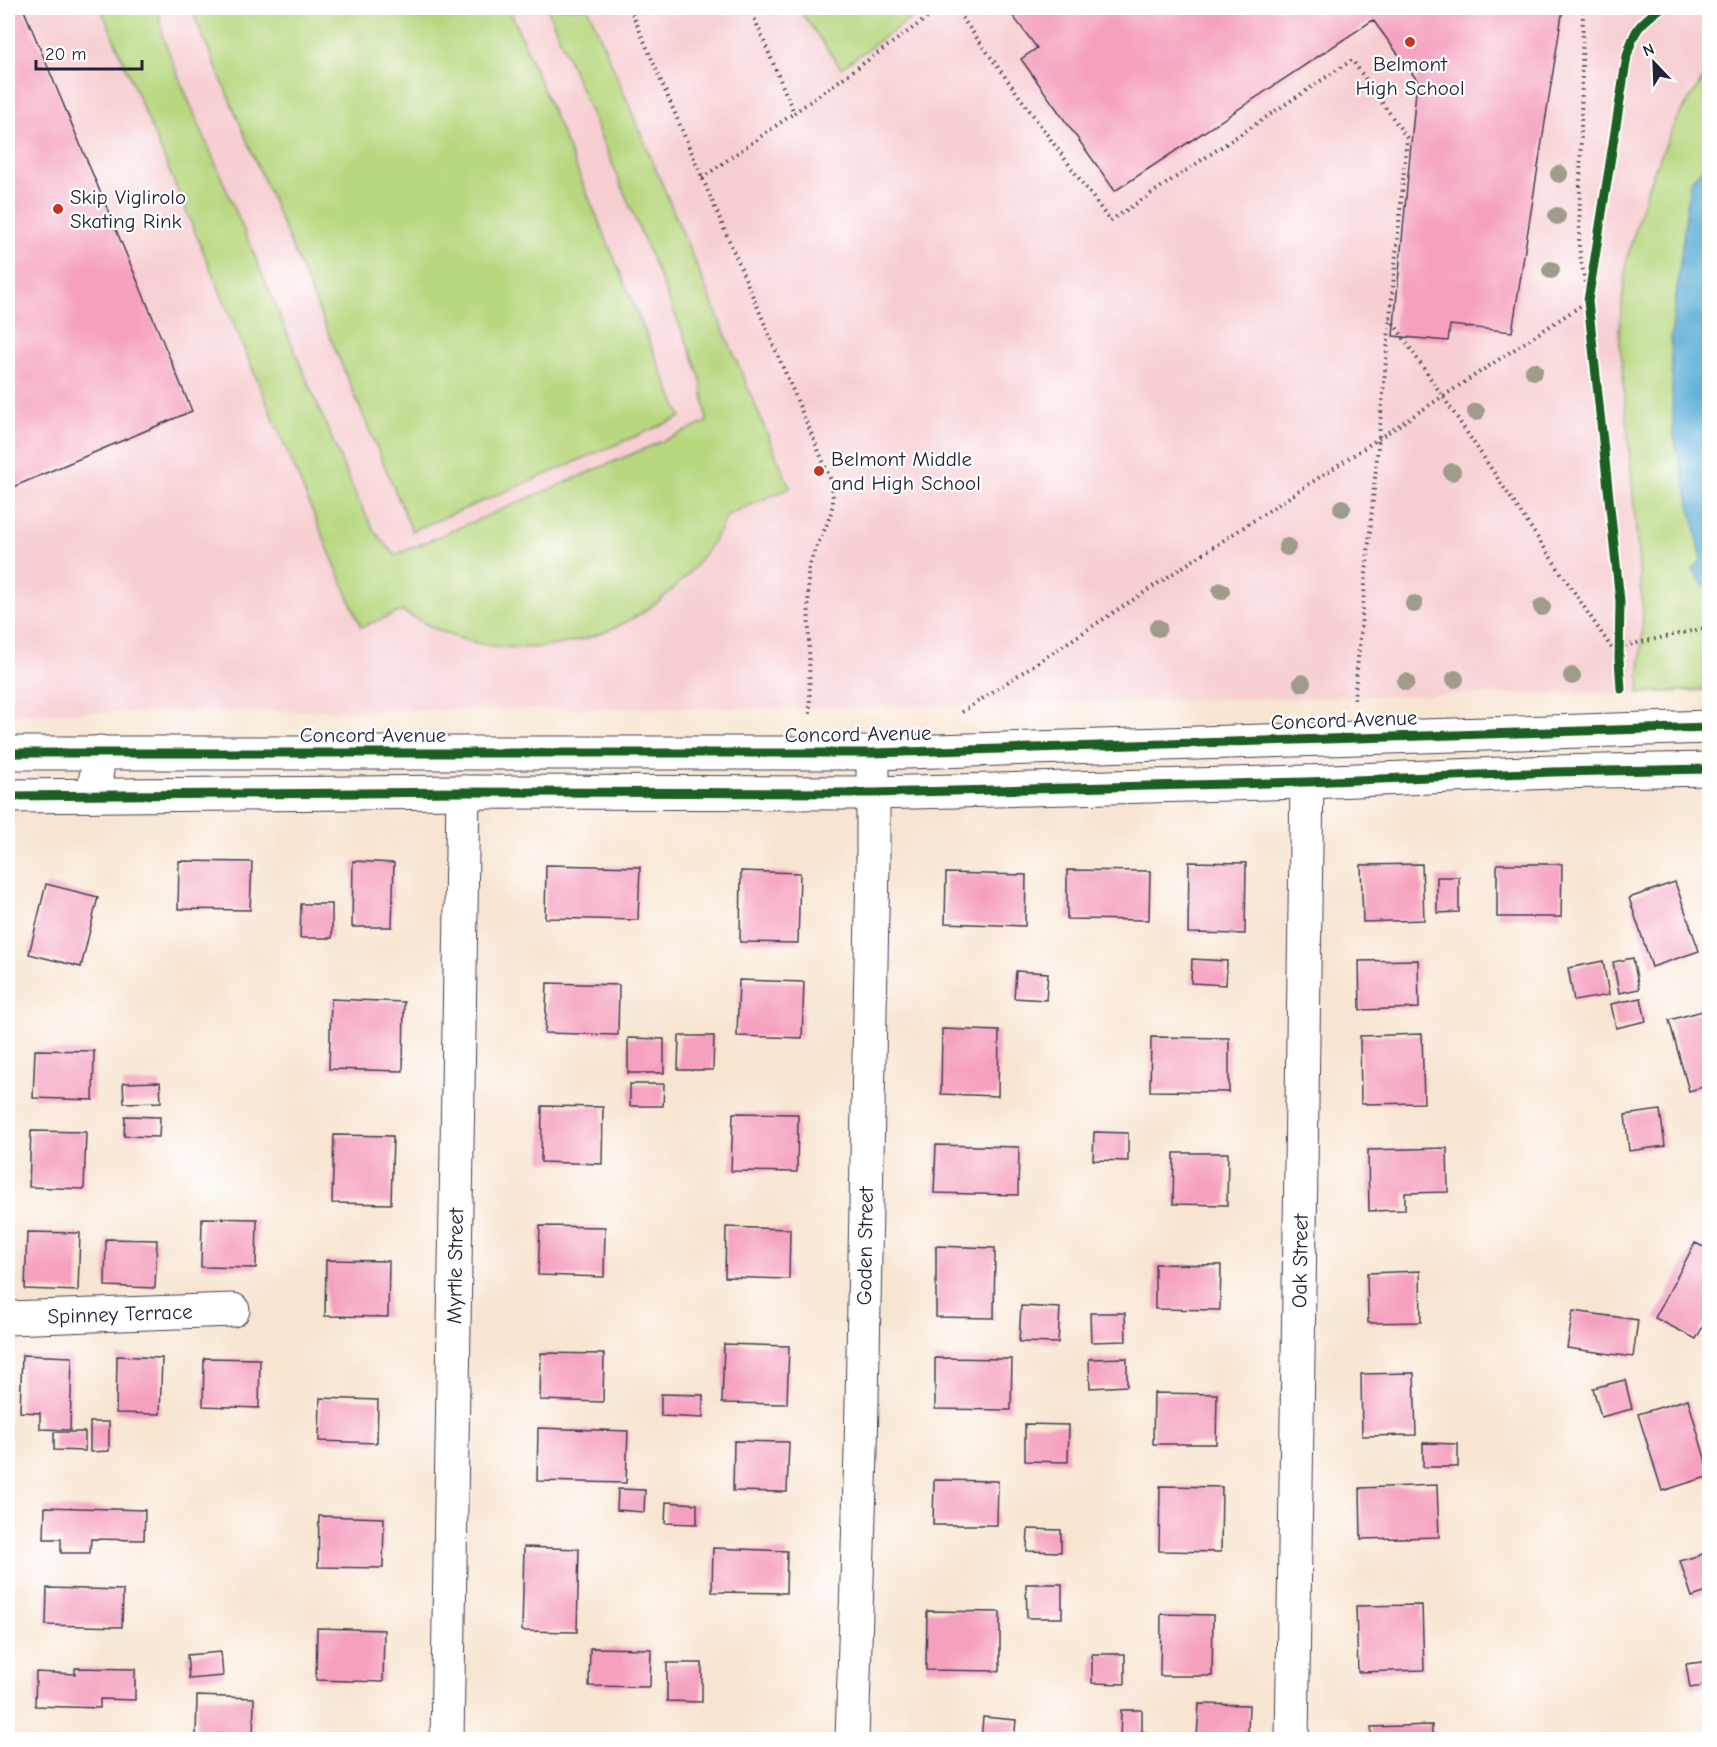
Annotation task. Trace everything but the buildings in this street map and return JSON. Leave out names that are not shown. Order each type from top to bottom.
[{"type":"main road","name":"Concord Avenue","points":[[8,753],[873,753],[1710,727]]},
{"type":"main road","points":[[93,795],[100,752]]},
{"type":"main road","name":"Goden Street","points":[[852,1740],[862,1440],[873,753]]},
{"type":"main road","points":[[8,796],[463,792],[872,793],[1307,782],[1552,772],[1709,771]]},
{"type":"main road","name":"Oak Street","points":[[1292,1740],[1307,782]]},
{"type":"main road","name":"Myrtle Street","points":[[447,1740],[463,792]]},
{"type":"main road","name":"Spinney Terrace","points":[[8,1318],[233,1310]]},
{"type":"path","points":[[630,8],[831,480],[833,500],[830,517],[810,558],[808,572],[810,716]]},
{"type":"path","points":[[750,8],[794,113]]},
{"type":"path","points":[[702,178],[941,8]]},
{"type":"path","points":[[955,8],[1110,221],[1352,60],[1407,138],[1354,701]]},
{"type":"path","points":[[962,712],[1588,301],[1579,247],[1582,8]]},
{"type":"path","points":[[1390,318],[1619,659]]},
{"type":"path","points":[[1619,647],[1710,627]]},
{"type":"shaded area","name":"Belmont Middle and High School","points":[[8,8],[1709,8],[1709,70],[1676,120],[1639,693],[1538,693],[856,707],[8,713]]},
{"type":"green space","points":[[101,8],[158,8],[163,37],[172,61],[357,498],[375,532],[395,555],[707,422],[701,380],[692,355],[547,8],[588,8],[790,488],[727,515],[709,548],[685,577],[658,602],[627,622],[593,636],[557,645],[520,648],[482,644],[440,631],[402,611],[361,627]]},
{"type":"green space","points":[[191,8],[509,8],[681,417],[412,531]]},
{"type":"green space","points":[[798,8],[925,8],[841,68]]},
{"type":"green space","points":[[1709,70],[1709,690],[1639,693],[1643,612],[1619,330],[1627,259],[1648,186],[1676,120]]},
{"type":"water","points":[[1709,161],[1710,585],[1704,586],[1693,570],[1702,559],[1673,432],[1671,337],[1690,182]]},
{"type":"cycle path","points":[[1621,689],[1620,601],[1588,301],[1627,56],[1638,28],[1661,8]]},
{"type":"cycle path","points":[[8,753],[873,753],[1710,727]]},
{"type":"cycle path","points":[[8,796],[463,792],[872,793],[1710,769]]},
{"type":"place","name":"Belmont High School","points":[[1410,42]]},
{"type":"place","name":"Skip Viglirolo Skating Rink","points":[[58,209]]},
{"type":"place","name":"Belmont Middle and High School","points":[[819,471]]}]
